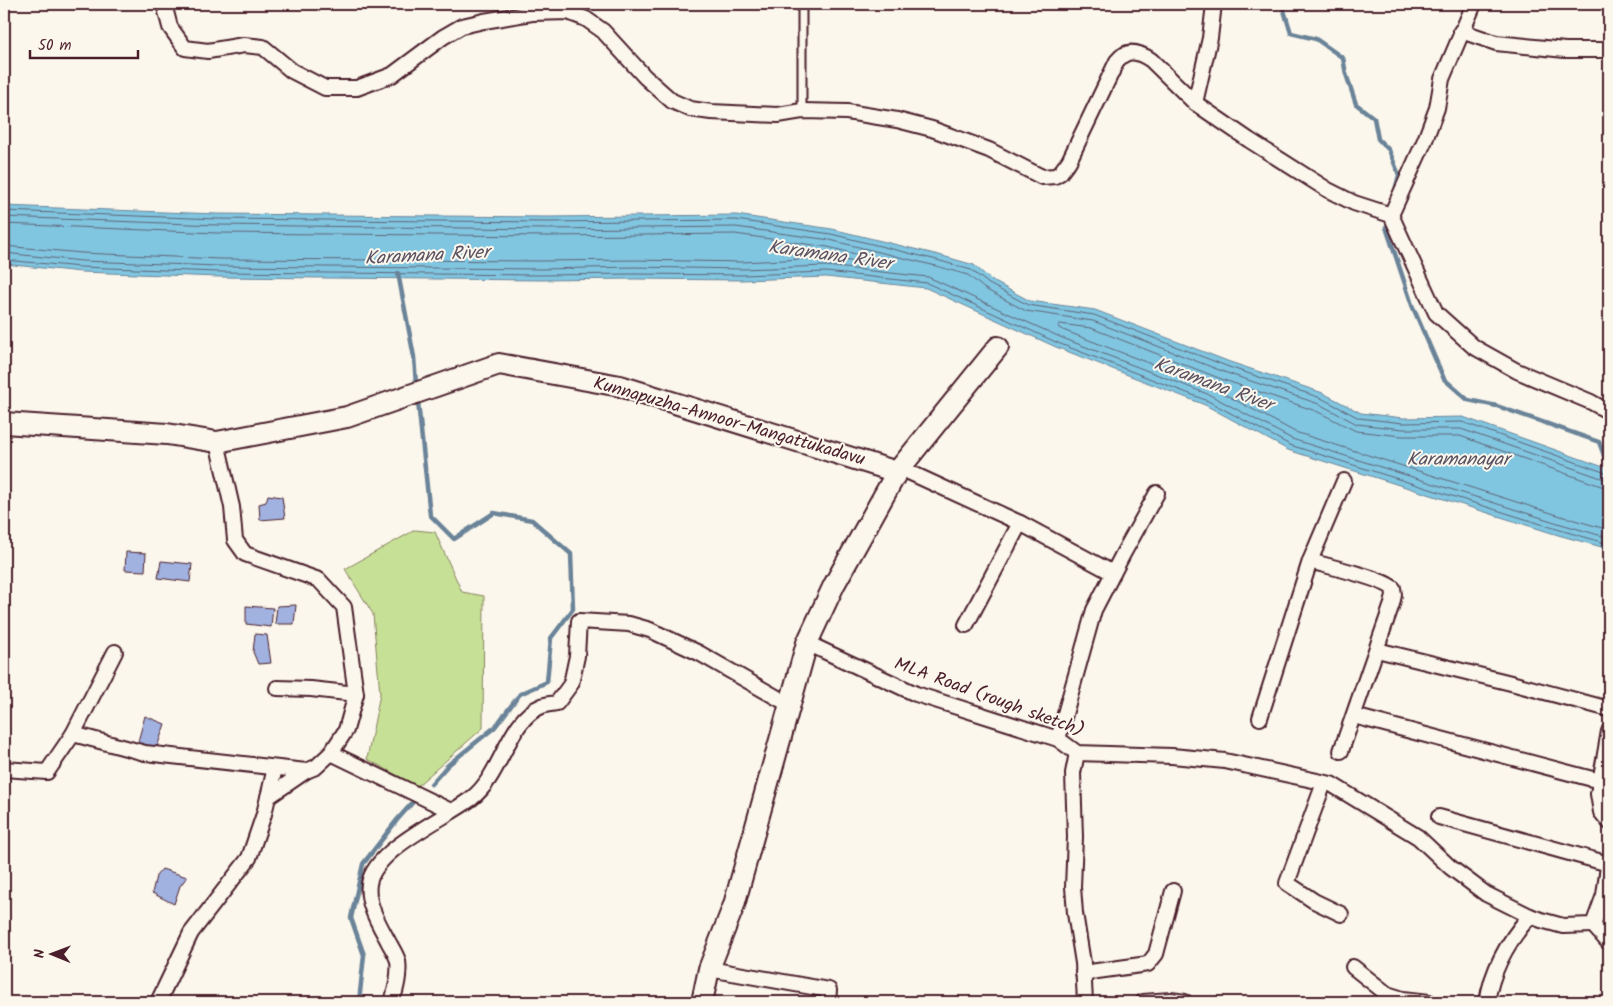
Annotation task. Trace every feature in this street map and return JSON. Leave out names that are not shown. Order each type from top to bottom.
[{"type":"street","points":[[164,4],[170,27],[185,48],[208,51],[244,45],[263,47],[292,71],[325,88],[357,88],[392,75],[443,37],[462,26],[532,13],[581,10],[645,77],[672,100],[690,109],[711,112],[778,115],[802,111],[846,112],[898,120],[932,129],[989,150],[1035,174],[1046,177],[1055,176],[1060,173],[1069,161],[1117,61],[1127,52],[1133,52],[1151,60],[1195,103],[1328,190],[1354,203],[1391,215],[1436,313],[1474,347],[1517,371],[1591,402],[1609,412]]},
{"type":"street","points":[[1195,103],[1210,38],[1214,4]]},
{"type":"street","points":[[1391,215],[1425,140],[1437,108],[1442,79],[1474,4]]},
{"type":"street","points":[[1462,31],[1496,43],[1565,50],[1609,50]]},
{"type":"street","points":[[702,1002],[709,969],[734,905],[807,643],[834,585],[898,470],[998,347]]},
{"type":"street","name":"Kunnapuzha-Annoor-Mangattukadavu","points":[[4,422],[158,433],[216,442],[347,417],[500,364],[620,386],[898,470]]},
{"type":"street","points":[[216,442],[232,507],[234,540],[244,554],[319,580],[344,607],[356,694],[346,730],[331,754],[316,767],[306,771],[268,797]]},
{"type":"street","points":[[898,470],[1020,522],[1113,573]]},
{"type":"street","points":[[1260,718],[1310,561],[1344,481]]},
{"type":"street","points":[[1058,739],[1094,610],[1157,493]]},
{"type":"street","points":[[966,625],[1020,522]]},
{"type":"street","points":[[1310,561],[1373,579],[1393,588],[1392,604],[1341,750]]},
{"type":"street","points":[[392,1002],[399,975],[398,960],[380,927],[370,898],[369,884],[372,874],[379,863],[395,848],[473,797],[491,778],[517,727],[529,714],[542,706],[557,702],[571,684],[577,656],[579,621],[629,624],[669,637],[790,705]]},
{"type":"street","name":"MLA Road (rough sketch)","points":[[807,643],[916,694],[1058,739],[1077,753],[1225,760],[1331,784],[1418,837],[1450,867],[1486,894],[1530,916],[1564,926],[1593,924]]},
{"type":"street","points":[[1376,650],[1511,682],[1609,709]]},
{"type":"street","points":[[4,769],[47,772],[73,734],[115,652]]},
{"type":"street","points":[[277,688],[311,689],[356,694]]},
{"type":"street","points":[[1354,716],[1600,781]]},
{"type":"street","points":[[1609,731],[1598,794],[1601,812],[1609,822]]},
{"type":"street","points":[[73,734],[144,753],[306,771]]},
{"type":"street","points":[[1077,753],[1073,773],[1074,887],[1075,913],[1083,973],[1084,1002]]},
{"type":"street","points":[[331,754],[451,811]]},
{"type":"street","points":[[158,1002],[191,933],[249,858],[264,814],[275,768]]},
{"type":"street","points":[[1324,783],[1287,883],[1314,901],[1341,914]]},
{"type":"street","points":[[1439,817],[1609,861],[1607,895],[1593,924],[1609,943]]},
{"type":"street","points":[[1083,973],[1148,964],[1156,954],[1173,891]]},
{"type":"street","points":[[1487,1002],[1505,950],[1517,931],[1530,916]]},
{"type":"street","points":[[1353,967],[1387,994],[1402,999],[1429,1002]]},
{"type":"street","points":[[709,969],[829,990],[828,1002]]},
{"type":"street","points":[[1143,1002],[1171,1000],[1185,1002]]},
{"type":"lane","points":[[802,5],[802,111]]},
{"type":"green space","points":[[415,530],[435,532],[462,592],[484,596],[483,728],[417,786],[367,759],[380,694],[373,614],[345,569]]},
{"type":"water","name":"Karamanayar","points":[[4,206],[217,214],[547,217],[736,215],[832,229],[974,265],[991,280],[1030,301],[1095,310],[1230,362],[1323,393],[1361,413],[1403,418],[1463,417],[1609,469],[1609,549],[1558,535],[1288,450],[1205,405],[1056,347],[926,288],[826,277],[742,280],[541,280],[219,277],[81,272],[4,264]]},
{"type":"building","points":[[268,495],[282,497],[285,518],[260,520],[259,504],[266,502]]},
{"type":"building","points":[[126,552],[146,553],[145,571],[125,570]]},
{"type":"building","points":[[161,561],[192,564],[190,582],[158,578]]},
{"type":"building","points":[[296,605],[294,624],[275,624],[277,606]]},
{"type":"building","points":[[246,606],[273,608],[271,627],[246,624]]},
{"type":"building","points":[[255,634],[267,635],[271,663],[258,664],[253,652]]},
{"type":"building","points":[[145,716],[165,724],[156,750],[137,745]]},
{"type":"building","points":[[162,869],[187,877],[180,886],[174,904],[152,893],[156,876]]},
{"type":"waterway","points":[[1282,4],[1291,33],[1316,39],[1343,58],[1356,104],[1374,118],[1378,139],[1389,150],[1399,175],[1395,191]]},
{"type":"waterway","points":[[1386,227],[1412,305],[1444,379],[1468,400],[1497,406],[1599,442],[1609,474]]},
{"type":"waterway","name":"Karamana River","points":[[398,273],[414,357],[416,384]]},
{"type":"waterway","points":[[418,402],[430,515],[454,539],[494,513],[532,520],[571,554],[573,609],[551,638],[547,682],[520,694],[495,727],[448,765],[431,784]]},
{"type":"waterway","points":[[359,1002],[364,955],[351,918],[363,864],[413,802]]}]
